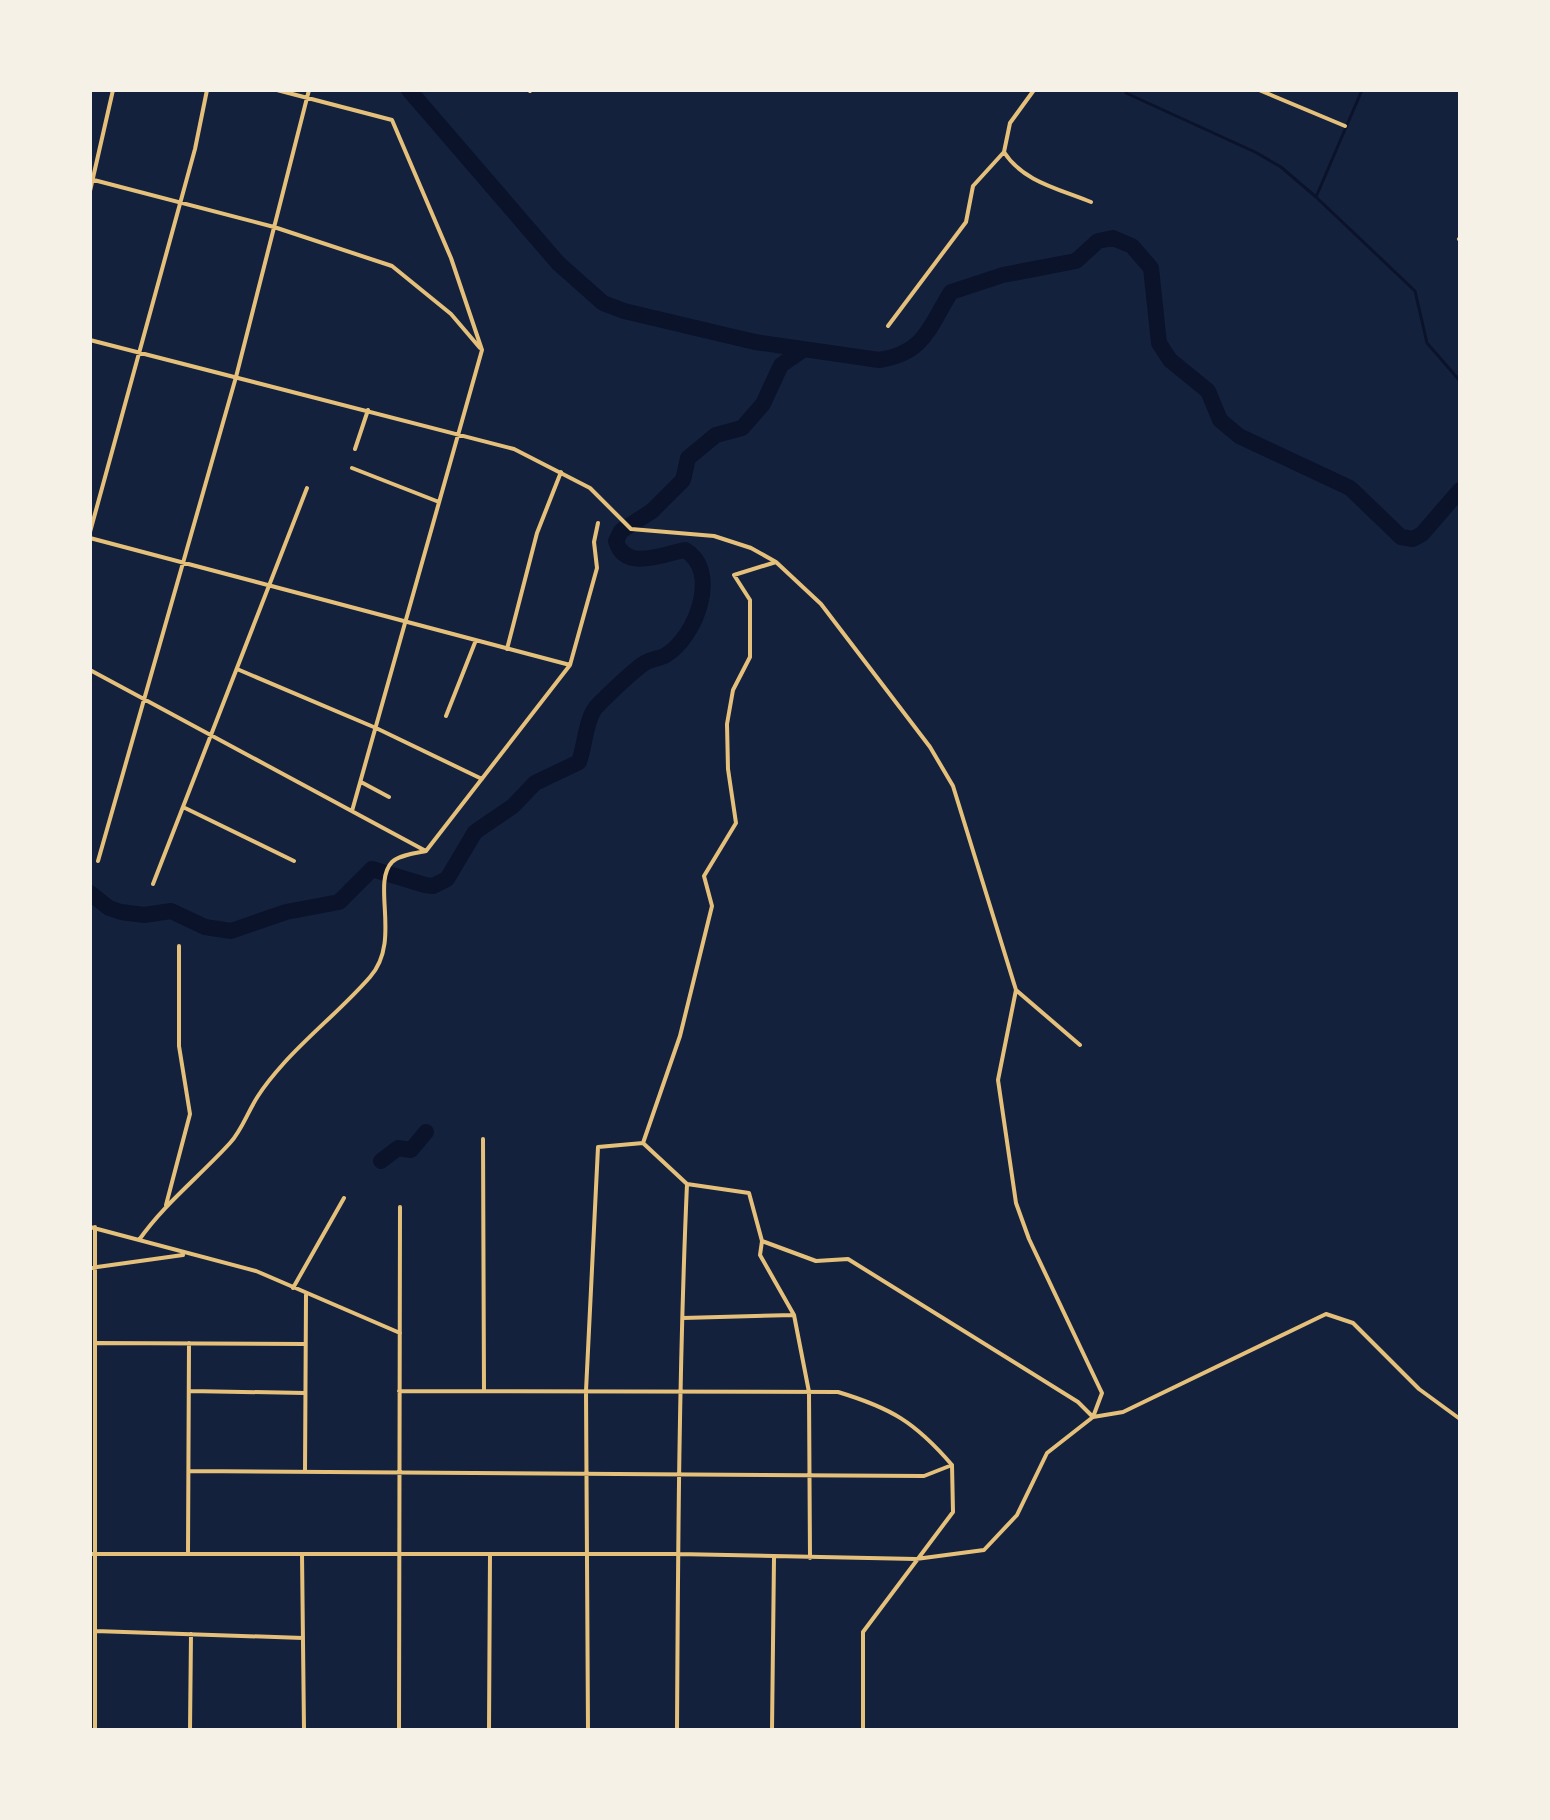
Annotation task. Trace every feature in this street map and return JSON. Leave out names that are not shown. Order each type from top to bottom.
[{"type":"street","points":[[90,191],[113,90]]},
{"type":"street","points":[[90,532],[180,203],[207,90]]},
{"type":"street","points":[[277,90],[392,120],[451,258],[482,350],[352,811]]},
{"type":"street","points":[[98,861],[236,377],[309,90]]},
{"type":"street","points":[[888,326],[966,222],[972,198],[970,192],[1004,152],[1010,123],[1034,90]]},
{"type":"street","points":[[1259,90],[1345,126]]},
{"type":"street","points":[[1004,152],[1011,163],[1039,183],[1091,202]]},
{"type":"street","points":[[92,179],[274,227],[392,266],[451,314],[482,350]]},
{"type":"street","points":[[90,340],[514,449],[590,488],[631,529],[714,536],[751,548],[776,562],[821,604],[930,747],[953,786],[1016,990],[998,1080],[1016,1203],[1029,1239],[1102,1393],[1093,1417]]},
{"type":"street","points":[[355,449],[368,409]]},
{"type":"street","points":[[352,468],[439,502]]},
{"type":"street","points":[[507,649],[537,533],[561,472]]},
{"type":"street","points":[[153,884],[307,488]]},
{"type":"street","points":[[139,1240],[165,1208],[179,1198],[233,1140],[259,1094],[286,1061],[373,975],[387,946],[385,877],[390,864],[395,859],[426,851],[570,665],[597,568],[594,542],[598,523]]},
{"type":"street","points":[[90,538],[570,665]]},
{"type":"street","points":[[643,1143],[680,1036],[712,906],[704,876],[736,823],[728,769],[727,724],[733,690],[750,657],[750,600],[734,575],[776,562]]},
{"type":"street","points":[[446,716],[476,640]]},
{"type":"street","points":[[237,669],[376,728],[482,779]]},
{"type":"street","points":[[90,670],[426,851]]},
{"type":"street","points":[[361,782],[389,797]]},
{"type":"street","points":[[183,807],[294,861]]},
{"type":"street","points":[[165,1208],[190,1114],[179,1046],[179,946]]},
{"type":"street","points":[[1016,990],[1080,1045]]},
{"type":"street","points":[[483,1139],[484,1391]]},
{"type":"street","points":[[588,1730],[586,1391],[598,1147],[643,1143],[687,1184],[749,1193],[762,1241],[760,1255],[794,1315],[809,1392],[810,1558]]},
{"type":"street","points":[[677,1730],[687,1184]]},
{"type":"street","points":[[293,1288],[344,1198]]},
{"type":"street","points":[[399,1730],[400,1207]]},
{"type":"street","points":[[95,1730],[92,1471],[97,1343],[92,1227],[186,1255],[256,1271],[400,1333]]},
{"type":"street","points":[[762,1241],[816,1261],[848,1259],[1078,1402],[1093,1417]]},
{"type":"street","points":[[93,1268],[186,1255]]},
{"type":"street","points":[[305,1472],[306,1293]]},
{"type":"street","points":[[92,1554],[678,1554],[916,1559],[984,1550],[1017,1515],[1047,1453],[1093,1417],[1123,1412],[1326,1314],[1353,1323],[1419,1389],[1460,1419]]},
{"type":"street","points":[[683,1318],[794,1315]]},
{"type":"street","points":[[97,1343],[305,1344]]},
{"type":"street","points":[[188,1554],[189,1343]]},
{"type":"street","points":[[189,1391],[305,1393]]},
{"type":"street","points":[[399,1391],[838,1392],[885,1406],[933,1442],[952,1465],[953,1512],[863,1632],[863,1730]]},
{"type":"street","points":[[189,1471],[924,1476],[952,1465]]},
{"type":"street","points":[[302,1554],[304,1730]]},
{"type":"street","points":[[489,1730],[490,1554]]},
{"type":"street","points":[[772,1730],[774,1558]]},
{"type":"street","points":[[95,1631],[303,1638]]},
{"type":"street","points":[[190,1730],[191,1634]]},
{"type":"waterway","points":[[409,90],[558,263],[603,303],[624,311],[755,342],[879,360],[894,357],[916,345],[931,327],[951,292],[1003,275],[1076,261],[1098,241],[1113,238],[1132,246],[1151,268],[1159,343],[1170,360],[1208,391],[1220,420],[1239,436],[1350,488],[1401,537],[1413,539],[1422,534],[1460,490]]},
{"type":"waterway","points":[[1316,197],[1362,90]]},
{"type":"waterway","points":[[1126,93],[1255,152],[1281,167],[1316,197],[1415,291],[1427,343],[1460,381]]},
{"type":"waterway","points":[[90,893],[109,908],[121,912],[144,915],[171,911],[205,927],[231,931],[286,912],[339,902],[372,869],[425,885],[433,886],[447,879],[475,832],[513,806],[535,783],[579,762],[588,724],[598,705],[637,669],[666,655],[687,634],[695,619],[703,588],[696,560],[685,550],[636,559],[627,556],[616,541],[621,531],[652,511],[683,480],[688,458],[716,435],[742,428],[763,404],[781,365],[803,350]]},
{"type":"waterway","points":[[381,1161],[398,1148],[411,1150],[426,1132]]}]
